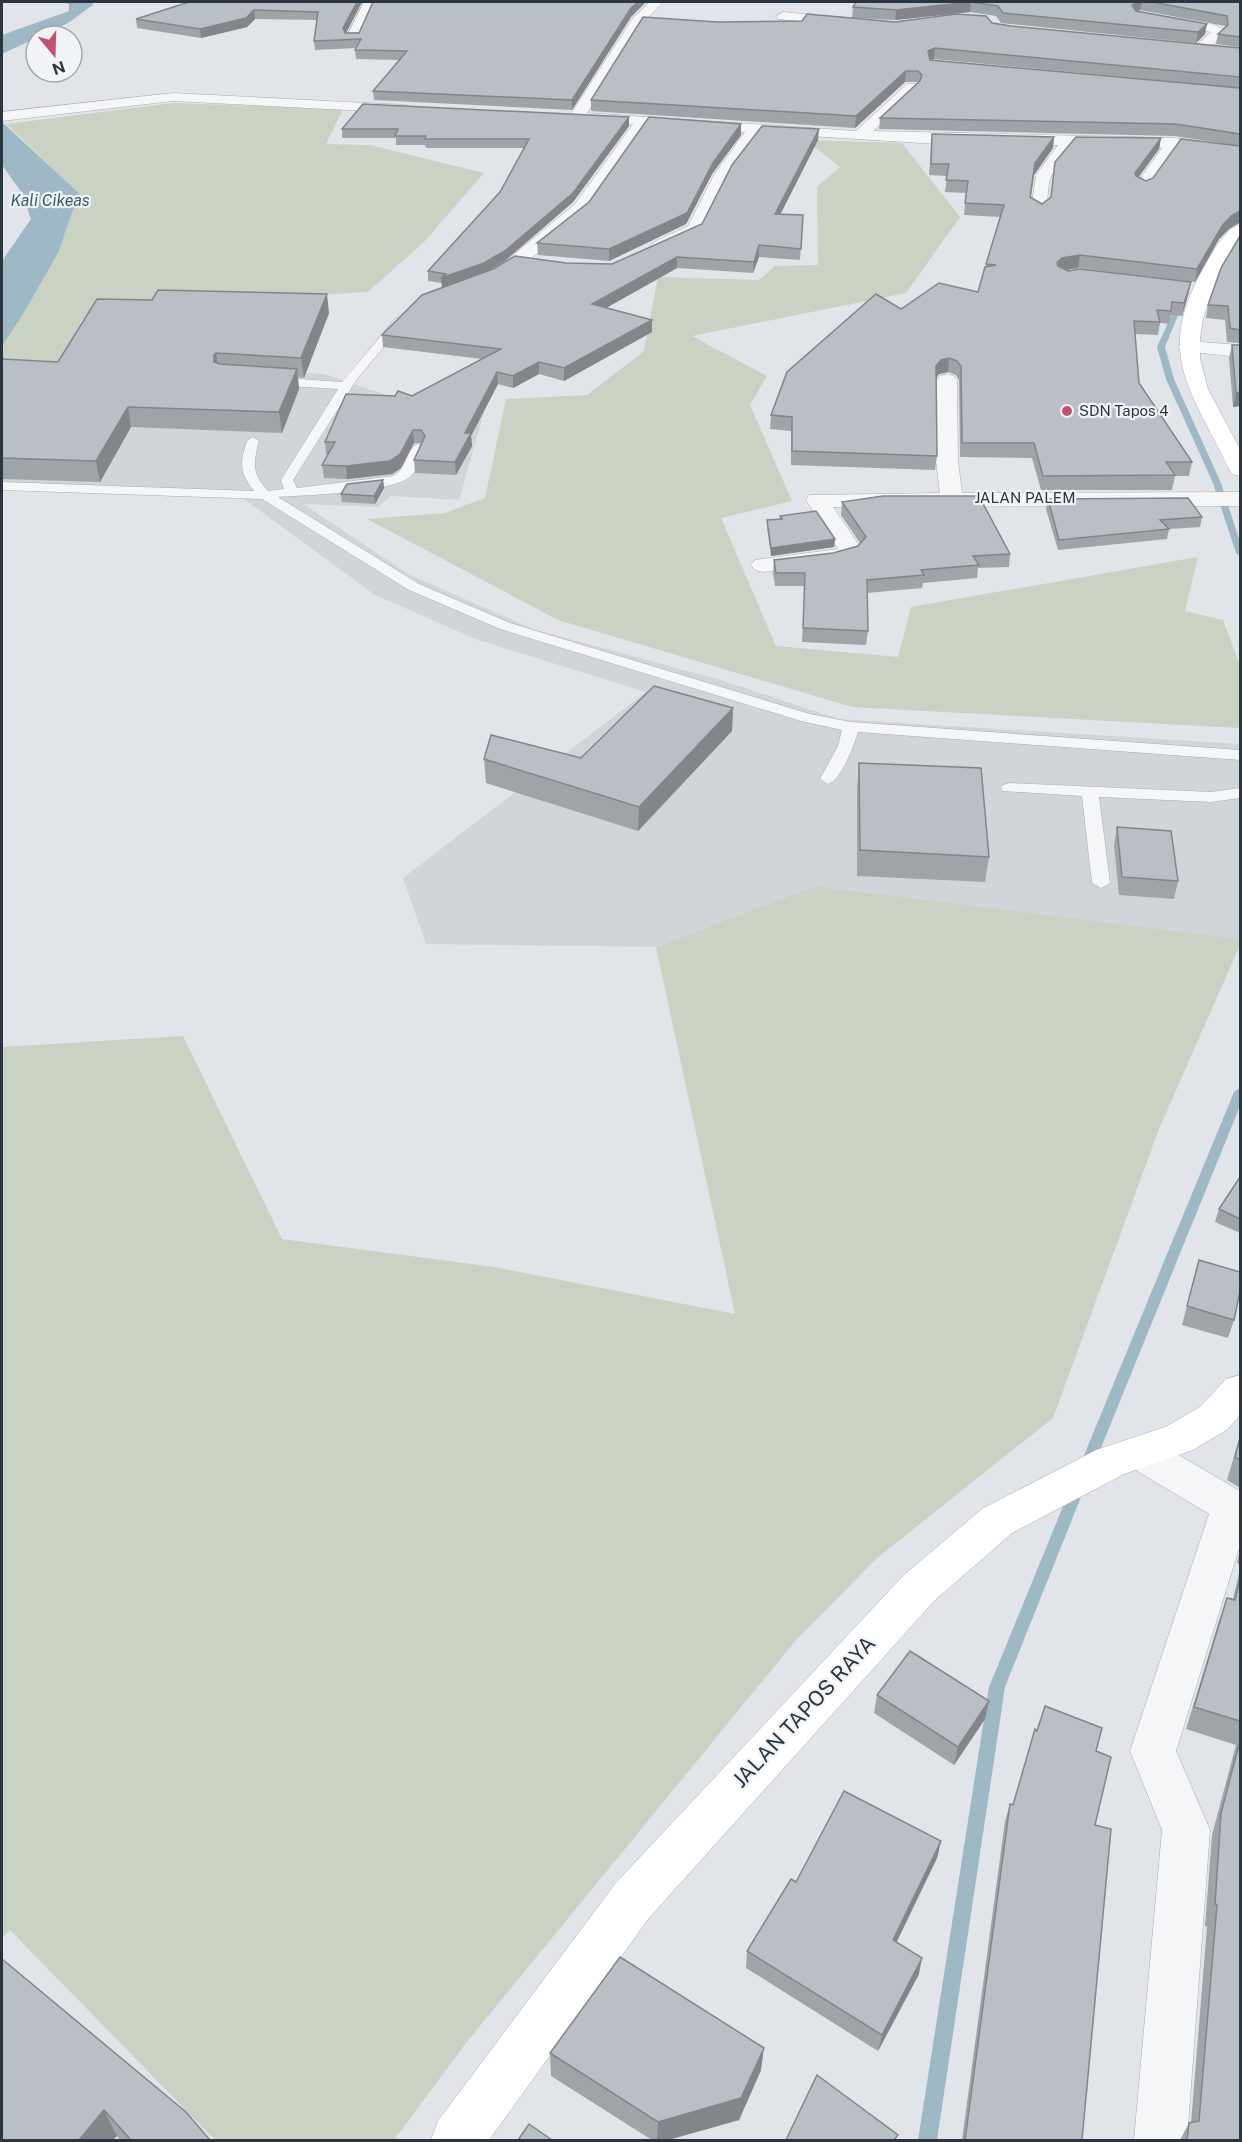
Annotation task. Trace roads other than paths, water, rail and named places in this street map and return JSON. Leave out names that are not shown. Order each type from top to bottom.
[{"type":"main road","points":[[1240,230],[1195,289],[1188,347],[1194,380],[1240,469]]},
{"type":"main road","name":"JALAN TAPOS RAYA","points":[[457,2140],[632,1901],[919,1588],[998,1521],[1056,1488],[1126,1457],[1179,1439],[1214,1418],[1240,1390]]},
{"type":"street","points":[[353,38],[370,2]]},
{"type":"street","points":[[657,2],[638,21],[571,116],[860,135],[1174,143],[1240,151]]},
{"type":"street","points":[[771,24],[796,4]]},
{"type":"street","points":[[783,16],[862,23]]},
{"type":"street","points":[[1143,18],[1210,27],[1220,31],[1194,49],[1220,51]]},
{"type":"street","points":[[638,21],[662,22]]},
{"type":"street","points":[[860,135],[912,87]]},
{"type":"street","points":[[2,117],[173,97],[422,109]]},
{"type":"street","points":[[154,115],[159,104],[173,97]]},
{"type":"street","points":[[537,263],[512,263],[581,208],[644,120]]},
{"type":"street","points":[[645,253],[695,230],[710,204],[722,175],[736,153],[756,129]]},
{"type":"street","points":[[1039,209],[1040,186],[1046,169],[1063,155],[1067,139]]},
{"type":"street","points":[[1143,186],[1174,143]]},
{"type":"street","points":[[1188,347],[1240,351]]},
{"type":"street","points":[[947,380],[947,461],[952,498]]},
{"type":"street","name":"JALAN PALEM","points":[[763,565],[851,552],[818,500],[1230,499]]},
{"type":"street","points":[[1126,1457],[1236,1508],[1153,1751],[1160,1775],[1179,1804],[1186,1830],[1161,2140]]},
{"type":"lane","points":[[291,490],[287,480],[344,386],[373,347],[407,313]]},
{"type":"lane","points":[[256,380],[344,386]]},
{"type":"lane","points":[[253,441],[245,467],[248,478],[265,495],[414,587],[505,627],[807,718],[851,727],[1240,755]]},
{"type":"lane","points":[[2,486],[265,495],[291,490],[392,482],[408,472],[418,448]]},
{"type":"lane","points":[[828,779],[846,747],[851,727]]},
{"type":"lane","points":[[1009,788],[1211,797],[1240,793]]},
{"type":"lane","points":[[1090,792],[1101,883]]},
{"type":"water","points":[[62,2],[94,4],[66,24],[33,24],[69,11],[69,4]]},
{"type":"water","points":[[24,27],[24,44],[2,54],[2,35]]},
{"type":"water","name":"Kali Cikeas","points":[[2,122],[79,193],[58,253],[2,346],[2,261],[31,219],[22,193],[2,165]]},
{"type":"waterway","points":[[1181,301],[1161,347],[1170,379],[1217,483],[1240,553]]},
{"type":"waterway","points":[[1087,1465],[1240,1092]]},
{"type":"waterway","points":[[927,2140],[997,1687],[1078,1487]]},
{"type":"place","name":"SDN Tapos 4","points":[[1067,411]]}]
